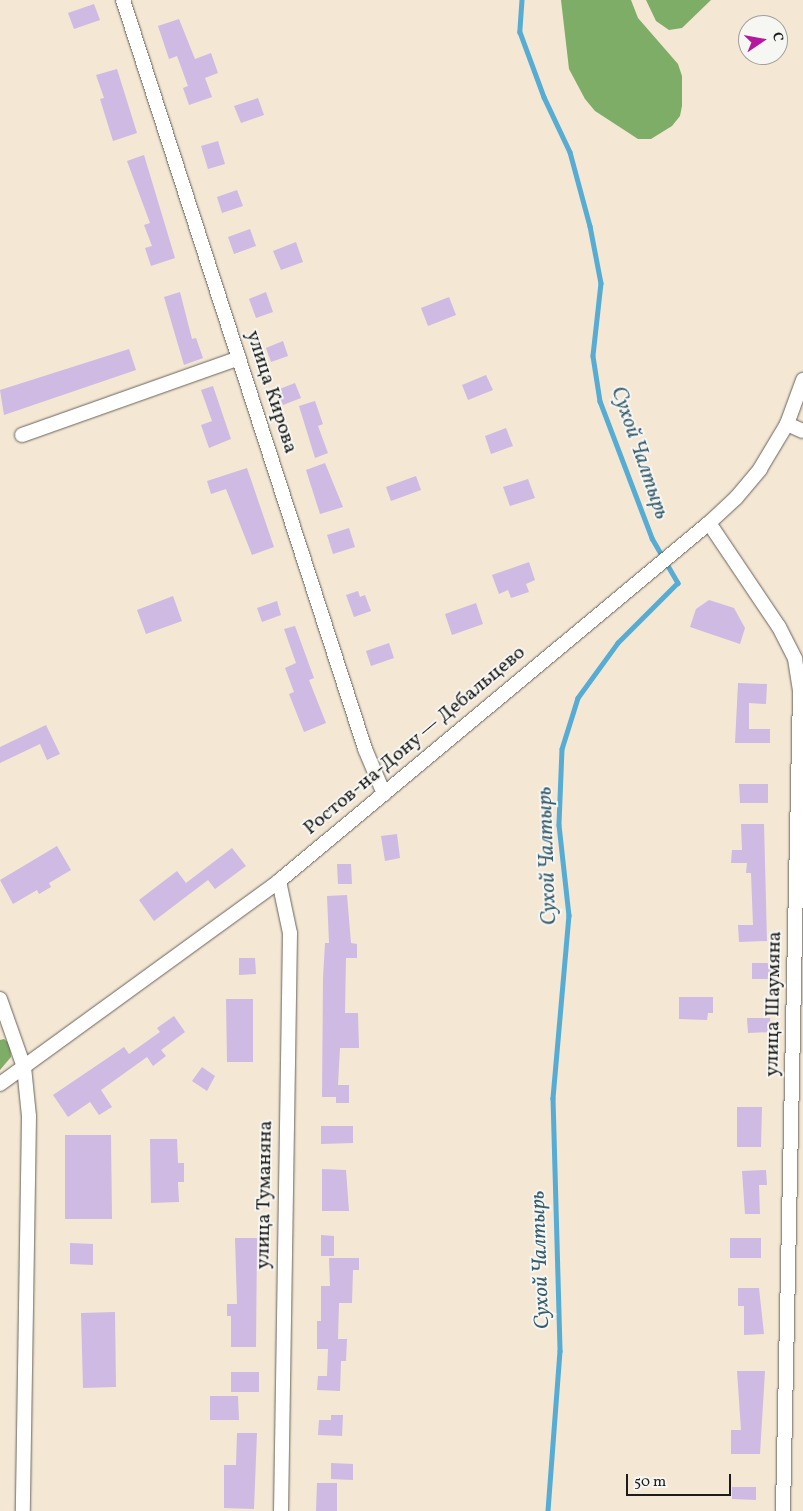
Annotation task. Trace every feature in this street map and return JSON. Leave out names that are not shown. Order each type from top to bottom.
[{"type":"street","name":"улица Кирова","points":[[122,0],[365,749],[384,794]]},
{"type":"street","points":[[22,435],[239,358]]},
{"type":"street","name":"Ростов-на-Дону — Дебальцево","points":[[0,1084],[279,881],[709,523],[736,498],[760,469],[787,424],[803,380]]},
{"type":"street","points":[[787,424],[803,431]]},
{"type":"street","name":"улица Шаумяна","points":[[709,523],[780,627],[795,659],[800,692],[783,1511]]},
{"type":"street","name":"улица Туманяна","points":[[279,881],[290,933],[281,1511]]},
{"type":"street","points":[[0,999],[24,1067],[29,1116],[23,1511]]},
{"type":"green space","points":[[561,0],[631,0],[638,18],[678,64],[682,76],[680,116],[672,126],[651,139],[638,139],[595,111],[585,99],[569,69]]},
{"type":"green space","points":[[646,0],[711,0],[682,28],[669,30],[656,21]]},
{"type":"green space","points":[[4,1039],[10,1044],[11,1057],[0,1070],[0,1040]]},
{"type":"building","points":[[94,4],[100,20],[74,29],[68,13]]},
{"type":"building","points":[[179,19],[195,59],[211,53],[218,73],[205,78],[212,97],[189,105],[183,88],[188,86],[177,56],[169,59],[158,26]]},
{"type":"building","points":[[117,69],[137,133],[113,141],[100,99],[104,98],[96,75]]},
{"type":"building","points":[[258,98],[264,115],[241,123],[234,106]]},
{"type":"building","points":[[218,141],[225,164],[208,169],[201,146]]},
{"type":"building","points":[[144,155],[175,258],[151,266],[145,248],[152,246],[144,225],[150,223],[127,161]]},
{"type":"building","points":[[237,190],[243,206],[222,213],[217,197]]},
{"type":"building","points":[[250,229],[256,246],[234,254],[228,237]]},
{"type":"building","points":[[296,242],[303,262],[281,270],[273,251]]},
{"type":"building","points":[[180,292],[192,339],[196,338],[203,358],[184,365],[164,297]]},
{"type":"building","points":[[266,292],[273,312],[256,318],[249,299]]},
{"type":"building","points":[[449,297],[456,315],[428,326],[421,308]]},
{"type":"building","points":[[283,341],[288,356],[271,362],[266,348]]},
{"type":"building","points":[[129,349],[136,370],[4,415],[0,390]]},
{"type":"building","points":[[486,375],[493,390],[468,400],[462,385]]},
{"type":"building","points":[[295,383],[301,398],[283,405],[277,390]]},
{"type":"building","points":[[213,386],[231,439],[209,448],[201,425],[212,421],[201,390]]},
{"type":"building","points":[[315,401],[323,424],[318,426],[328,453],[315,458],[299,406]]},
{"type":"building","points":[[506,428],[513,446],[491,454],[485,436]]},
{"type":"building","points":[[325,463],[343,507],[320,514],[306,470]]},
{"type":"building","points":[[247,468],[274,547],[252,555],[226,489],[211,494],[207,481]]},
{"type":"building","points":[[416,476],[421,490],[391,501],[386,487]]},
{"type":"building","points":[[528,479],[535,498],[510,506],[503,487]]},
{"type":"building","points":[[349,528],[355,547],[333,554],[327,535]]},
{"type":"building","points":[[529,562],[535,580],[526,584],[529,592],[511,598],[508,590],[499,594],[492,575]]},
{"type":"building","points":[[358,591],[360,597],[365,595],[371,611],[354,617],[346,595]]},
{"type":"building","points":[[173,596],[182,621],[146,634],[137,610]]},
{"type":"building","points":[[709,600],[734,608],[745,628],[740,644],[690,627],[696,609]]},
{"type":"building","points":[[277,601],[281,615],[262,622],[257,608]]},
{"type":"building","points":[[476,603],[483,624],[452,635],[445,614]]},
{"type":"building","points":[[295,626],[314,678],[309,680],[326,723],[304,732],[289,694],[294,692],[285,668],[296,663],[284,629]]},
{"type":"building","points":[[389,643],[394,658],[371,666],[366,651]]},
{"type":"building","points":[[738,683],[767,684],[766,704],[749,703],[749,729],[770,729],[770,743],[735,743]]},
{"type":"building","points":[[46,725],[60,754],[47,760],[40,744],[0,763],[0,747]]},
{"type":"building","points":[[739,784],[768,784],[768,803],[740,803]]},
{"type":"building","points":[[741,824],[764,824],[767,941],[739,942],[738,925],[753,925],[751,873],[746,873],[747,863],[731,863],[732,850],[742,850]]},
{"type":"building","points":[[397,834],[400,858],[385,861],[381,836]]},
{"type":"building","points":[[57,846],[71,870],[49,883],[51,887],[39,894],[37,890],[13,904],[0,880]]},
{"type":"building","points":[[232,848],[246,866],[215,889],[208,880],[154,921],[139,900],[177,871],[186,883]]},
{"type":"building","points":[[337,864],[351,864],[352,884],[338,884]]},
{"type":"building","points":[[347,895],[351,943],[357,944],[357,958],[346,958],[345,1013],[358,1013],[359,1048],[340,1048],[338,1085],[349,1085],[349,1103],[336,1103],[336,1097],[322,1097],[323,978],[325,943],[329,943],[327,896]]},
{"type":"building","points":[[239,958],[255,958],[256,974],[239,975]]},
{"type":"building","points":[[752,963],[771,963],[771,979],[752,979]]},
{"type":"building","points":[[679,997],[713,997],[713,1013],[708,1013],[707,1020],[679,1019]]},
{"type":"building","points":[[226,999],[253,999],[253,1062],[227,1062]]},
{"type":"building","points":[[174,1016],[185,1032],[161,1050],[166,1056],[153,1066],[147,1057],[101,1090],[112,1107],[99,1115],[90,1102],[68,1117],[53,1095],[124,1047],[129,1054],[160,1032],[157,1028]]},
{"type":"building","points":[[747,1018],[770,1018],[771,1032],[748,1033]]},
{"type":"building","points":[[202,1067],[215,1076],[207,1091],[192,1081]]},
{"type":"building","points":[[737,1107],[762,1107],[761,1147],[737,1147]]},
{"type":"building","points":[[321,1126],[353,1126],[353,1143],[321,1144]]},
{"type":"building","points":[[65,1135],[111,1135],[112,1219],[65,1219]]},
{"type":"building","points":[[150,1139],[177,1139],[178,1163],[184,1163],[184,1182],[178,1182],[179,1202],[151,1203]]},
{"type":"building","points":[[322,1169],[346,1170],[349,1211],[322,1211]]},
{"type":"building","points":[[766,1170],[767,1185],[759,1185],[760,1214],[745,1214],[742,1171]]},
{"type":"building","points":[[321,1235],[334,1236],[334,1256],[321,1256]]},
{"type":"building","points":[[235,1238],[257,1238],[256,1347],[231,1347],[231,1316],[227,1316],[227,1304],[237,1304]]},
{"type":"building","points":[[730,1238],[761,1238],[761,1258],[730,1258]]},
{"type":"building","points":[[70,1243],[93,1244],[93,1265],[70,1264]]},
{"type":"building","points":[[329,1258],[359,1258],[359,1270],[353,1270],[352,1303],[339,1303],[338,1339],[347,1339],[346,1361],[341,1361],[340,1391],[317,1390],[318,1376],[327,1376],[328,1349],[317,1349],[317,1321],[321,1321],[321,1286],[330,1286]]},
{"type":"building","points":[[738,1288],[759,1288],[764,1334],[744,1335],[744,1306],[738,1306]]},
{"type":"building","points":[[115,1312],[116,1387],[83,1388],[81,1313]]},
{"type":"building","points":[[737,1371],[765,1371],[760,1454],[731,1454],[731,1430],[741,1430]]},
{"type":"building","points":[[231,1372],[259,1372],[259,1392],[231,1392]]},
{"type":"building","points":[[210,1396],[238,1396],[239,1420],[210,1420]]},
{"type":"building","points":[[331,1415],[343,1415],[342,1436],[318,1435],[319,1420],[331,1420]]},
{"type":"building","points":[[237,1433],[257,1433],[254,1509],[224,1508],[224,1465],[236,1465]]},
{"type":"building","points":[[331,1463],[353,1464],[353,1480],[331,1479]]},
{"type":"building","points":[[317,1483],[337,1483],[337,1511],[316,1511]]},
{"type":"building","points":[[732,1487],[756,1487],[756,1500],[732,1499]]},
{"type":"waterway","name":"Сухой Чалтырь","points":[[522,0],[520,32],[544,97],[570,152],[590,226],[601,283],[593,356],[600,401],[652,538],[678,583],[618,643],[578,698],[562,749],[559,825],[569,915],[553,1098],[560,1351],[548,1511]]}]
